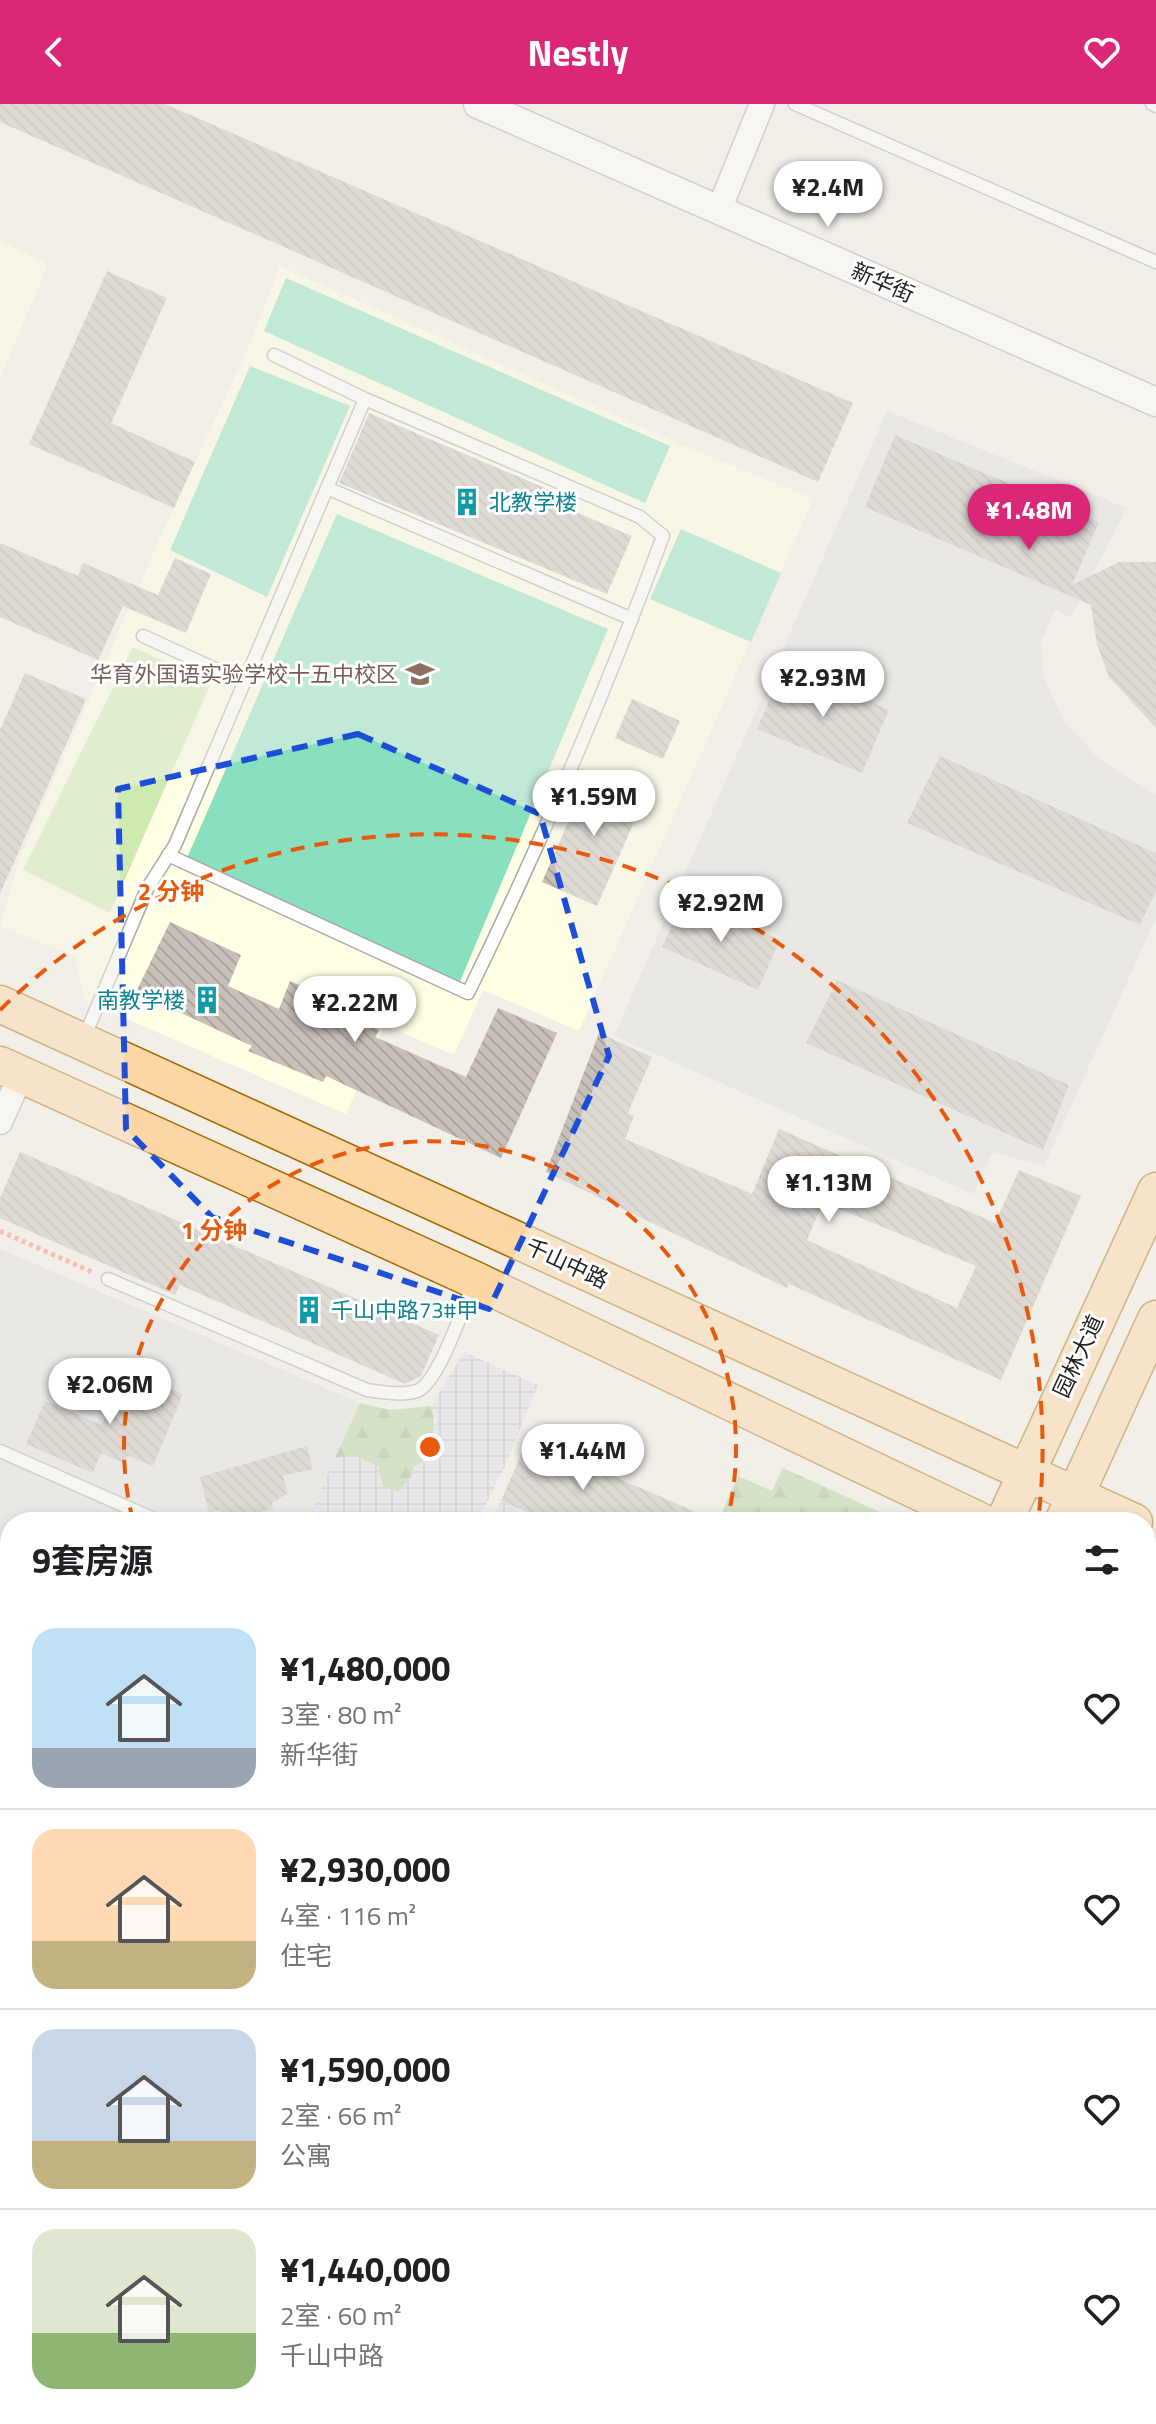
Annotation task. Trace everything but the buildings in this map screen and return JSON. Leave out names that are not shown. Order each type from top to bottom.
[{"type":"main road","name":"千山中路","points":[[0,1004],[1023,1473],[1069,1509]]},
{"type":"main road","points":[[10,1070],[475,1280],[961,1512]]},
{"type":"main road","name":"园林大道","points":[[1008,1512],[1023,1473],[1156,1191]]},
{"type":"main road","points":[[1069,1509],[1156,1319]]},
{"type":"street","name":"新华街","points":[[478,104],[1156,402]]},
{"type":"street","points":[[719,210],[762,104]]},
{"type":"street","points":[[0,1122],[10,1070]]},
{"type":"lane","points":[[795,104],[1156,262]]},
{"type":"lane","points":[[168,855],[468,993],[507,914],[632,619],[663,536],[640,517],[365,399],[274,355]]},
{"type":"lane","points":[[82,1040],[147,889],[168,855],[365,399]]},
{"type":"lane","points":[[327,488],[632,619]]},
{"type":"lane","points":[[143,636],[244,682]]},
{"type":"lane","points":[[108,1279],[367,1390],[395,1394],[420,1391],[433,1376],[475,1280]]},
{"type":"lane","points":[[0,1451],[132,1512]]},
{"type":"path","points":[[0,1231],[108,1279]]},
{"type":"highlighted area","points":[[358,734],[540,814],[609,1056],[489,1309],[212,1217],[126,1129],[118,789]]},
{"type":"shaded area","points":[[0,241],[48,264],[0,379]]},
{"type":"shaded area","name":"华育外国语实验学校十五中校区","points":[[280,266],[677,443],[813,499],[579,1031],[483,990],[454,1055],[385,1025],[346,1114],[85,1001],[75,956],[0,926],[20,857],[156,547],[249,346]]},
{"type":"shaded area","points":[[887,411],[1127,508],[1071,617],[1055,610],[1041,642],[1044,677],[1064,721],[1099,759],[1156,795],[1156,918],[1044,1166],[993,1152],[973,1194],[614,1036]]},
{"type":"shaded area","points":[[0,1249],[360,1403],[311,1512],[0,1512]]},
{"type":"shaded area","points":[[464,1352],[538,1385],[505,1466],[482,1512],[311,1512],[335,1458],[357,1456],[378,1466],[383,1487],[399,1492],[411,1477],[414,1466],[426,1461],[436,1422],[431,1406]]},
{"type":"shaded area","points":[[501,1501],[518,1512],[495,1512]]},
{"type":"green space","points":[[286,278],[670,446],[645,503],[264,331]]},
{"type":"green space","points":[[250,366],[350,406],[267,597],[170,550]]},
{"type":"green space","points":[[337,514],[608,629],[459,984],[187,858]]},
{"type":"green space","points":[[681,529],[781,573],[751,642],[650,599]]},
{"type":"green space","points":[[133,647],[211,683],[110,913],[23,870]]},
{"type":"green space","points":[[360,1403],[391,1410],[431,1406],[434,1419],[432,1442],[422,1463],[399,1492],[383,1487],[357,1456],[335,1458]]},
{"type":"green space","points":[[783,1468],[880,1512],[722,1512],[738,1476],[772,1491]]},
{"type":"place","name":"北教学楼","points":[[467,502]]},
{"type":"place","name":"华育外国语实验学校十五中校区","points":[[420,674]]},
{"type":"place","name":"南教学楼","points":[[207,1000]]},
{"type":"place","name":"千山中路73#甲","points":[[309,1310]]}]
